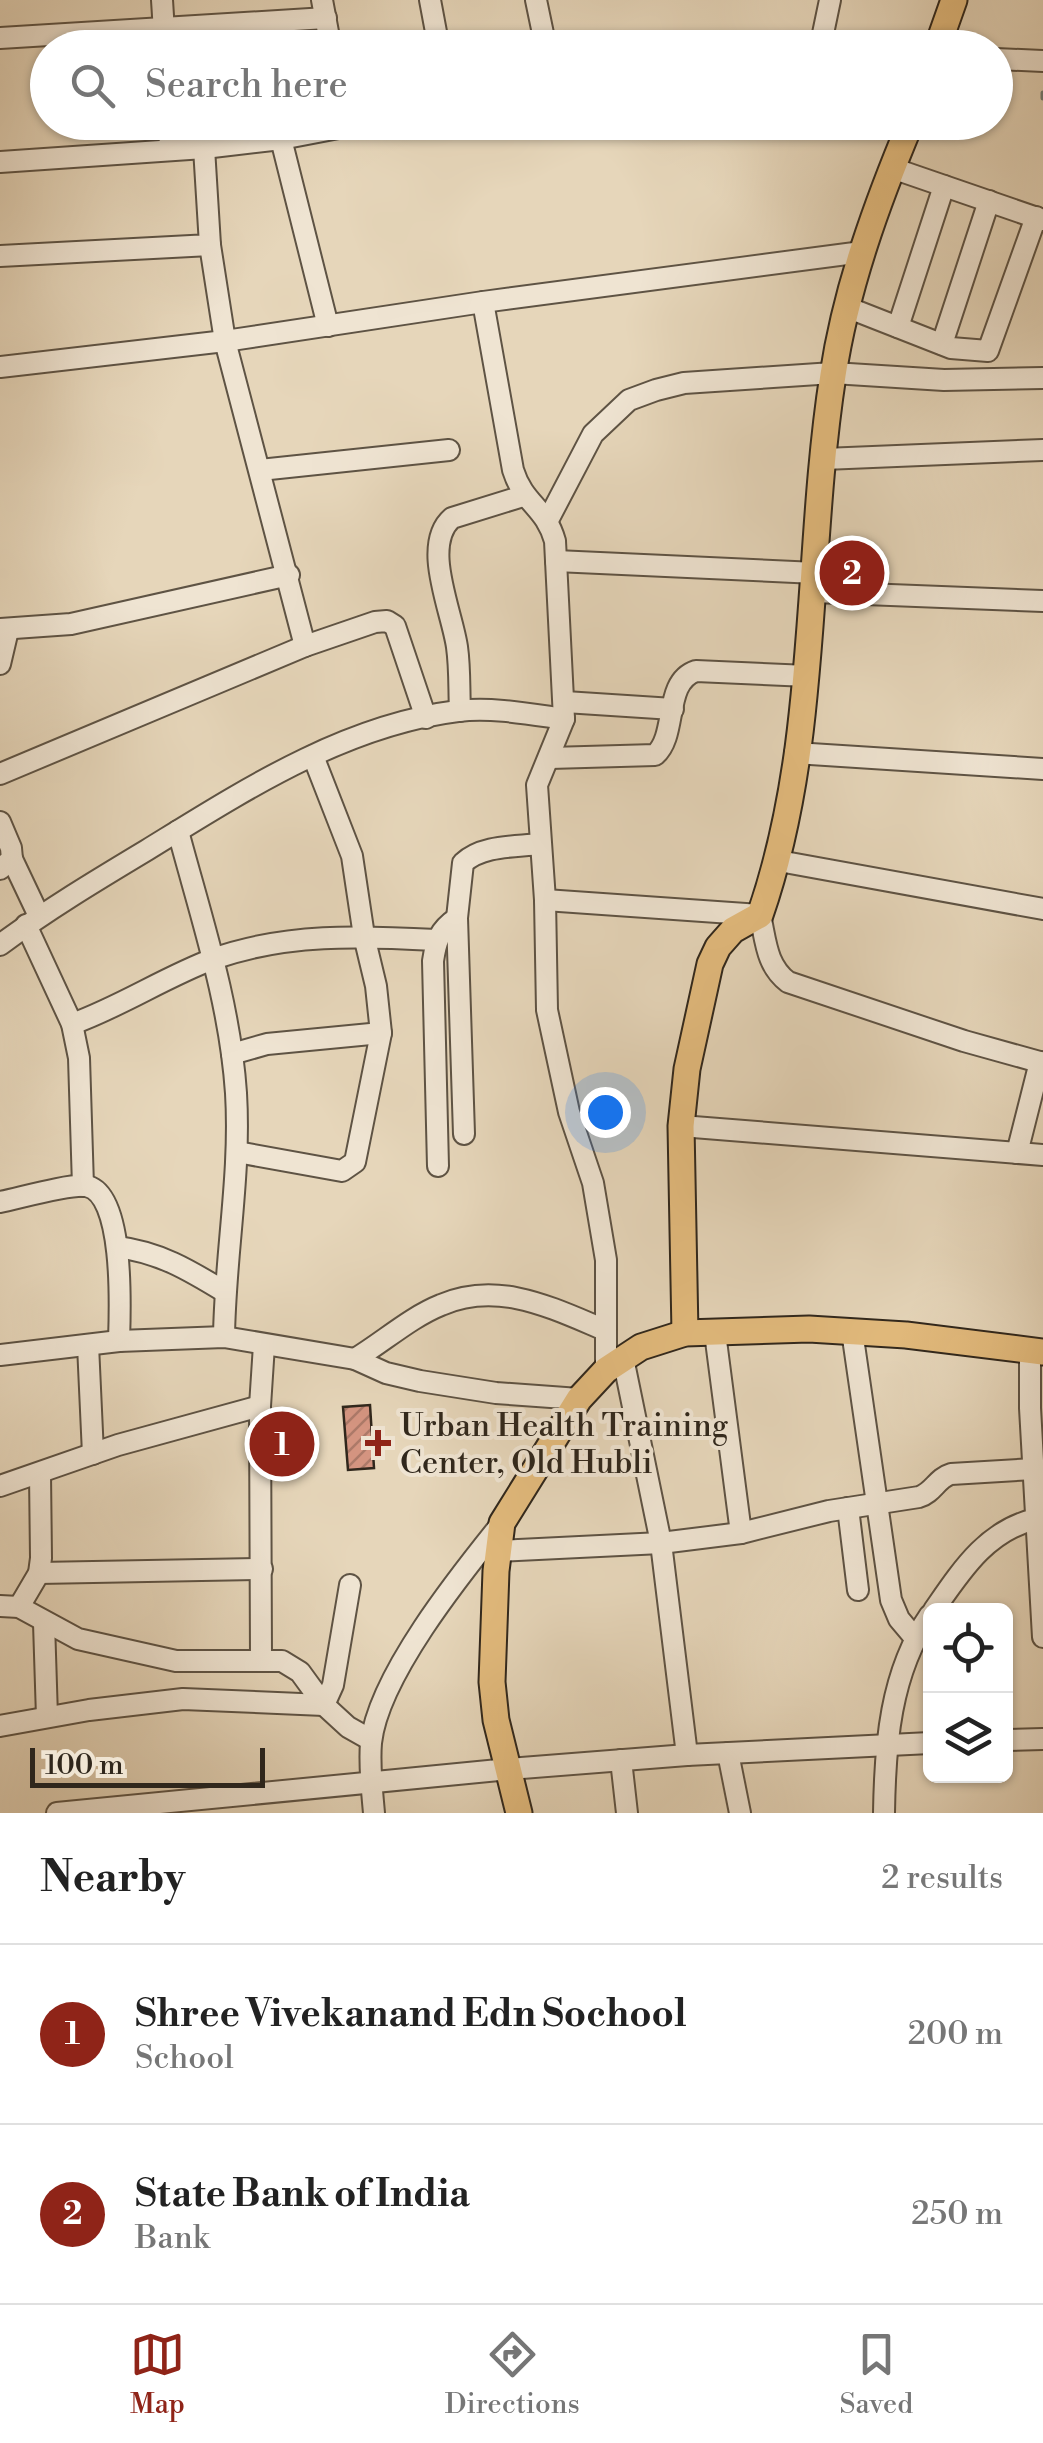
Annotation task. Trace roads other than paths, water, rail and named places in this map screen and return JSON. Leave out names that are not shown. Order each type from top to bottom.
[{"type":"main road","points":[[943,30],[954,0]]},
{"type":"main road","points":[[684,1334],[681,1126],[687,1070],[710,964],[733,930],[760,915],[779,861],[808,676],[833,373],[862,252],[904,140]]},
{"type":"main road","points":[[519,1813],[496,1720],[492,1682],[502,1524],[579,1398],[614,1364],[641,1347],[684,1334],[809,1329],[906,1335],[1036,1352]]},
{"type":"street","points":[[162,0],[164,30]]},
{"type":"street","points":[[430,0],[436,30]]},
{"type":"street","points":[[536,0],[542,30]]},
{"type":"street","points":[[824,30],[830,0]]},
{"type":"street","points":[[205,30],[324,9]]},
{"type":"street","points":[[0,38],[30,38]]},
{"type":"street","points":[[1013,61],[1043,62]]},
{"type":"street","points":[[169,140],[170,150]]},
{"type":"street","points":[[1,168],[273,140]]},
{"type":"street","points":[[282,140],[328,326]]},
{"type":"street","points":[[204,148],[210,245],[225,341],[305,646]]},
{"type":"street","points":[[848,308],[946,346],[988,351],[1040,218],[892,168]]},
{"type":"street","points":[[898,327],[944,186]]},
{"type":"street","points":[[944,380],[946,346],[989,201]]},
{"type":"street","points":[[0,256],[210,245]]},
{"type":"street","points":[[0,367],[225,341],[862,252]]},
{"type":"street","points":[[483,302],[513,470],[523,496],[548,520],[556,561],[564,711],[538,786],[547,1010],[569,1112],[592,1183],[606,1260],[605,1330],[662,1543],[687,1755]]},
{"type":"street","points":[[548,520],[593,434],[630,400],[684,384],[833,373],[944,380],[1043,378]]},
{"type":"street","points":[[260,470],[449,450]]},
{"type":"street","points":[[824,459],[1043,450]]},
{"type":"street","points":[[460,710],[456,643],[438,560],[438,538],[452,518],[523,496]]},
{"type":"street","points":[[556,561],[1043,601]]},
{"type":"street","points":[[0,664],[4,630],[72,624],[289,575]]},
{"type":"street","points":[[0,774],[305,646],[376,622],[387,621],[395,626],[426,718]]},
{"type":"street","points":[[550,758],[655,755],[664,744],[685,674],[696,671],[808,676]]},
{"type":"street","points":[[0,945],[178,831],[312,756],[376,729],[460,710],[673,710]]},
{"type":"street","points":[[795,753],[1043,769]]},
{"type":"street","points":[[237,1152],[342,1171],[354,1162],[364,1127],[380,1034],[376,986],[352,856],[312,756]]},
{"type":"street","points":[[0,822],[11,848],[6,864],[33,921],[72,1024],[79,1058],[83,1186]]},
{"type":"street","points":[[178,831],[213,959],[232,1054],[237,1152],[224,1292],[224,1337]]},
{"type":"street","points":[[464,1134],[457,918],[463,863],[472,855],[540,844]]},
{"type":"street","points":[[779,861],[1043,909]]},
{"type":"street","points":[[545,900],[760,915],[770,960],[788,982],[964,1042],[1042,1063],[1017,1153]]},
{"type":"street","points":[[438,1166],[433,961],[436,940],[444,927],[457,918]]},
{"type":"street","points":[[72,1024],[213,959],[278,940],[364,936],[436,940]]},
{"type":"street","points":[[232,1054],[267,1044],[380,1034]]},
{"type":"street","points":[[681,1126],[1043,1155]]},
{"type":"street","points":[[0,1202],[83,1186],[96,1191],[118,1247],[119,1341]]},
{"type":"street","points":[[118,1247],[173,1260],[224,1292]]},
{"type":"street","points":[[355,1359],[439,1305],[471,1296],[507,1294],[605,1330]]},
{"type":"street","points":[[852,1332],[891,1600],[899,1619],[915,1638]]},
{"type":"street","points":[[715,1333],[742,1533]]},
{"type":"street","points":[[0,1354],[119,1341],[224,1337],[355,1359],[386,1374],[420,1382],[496,1393],[579,1398]]},
{"type":"street","points":[[88,1345],[93,1454]]},
{"type":"street","points":[[260,1658],[260,1406],[264,1345]]},
{"type":"street","points":[[1036,1352],[1034,1469],[1039,1495],[1036,1519],[1043,1633]]},
{"type":"street","points":[[0,1486],[93,1454],[260,1406]]},
{"type":"street","points":[[498,1552],[662,1543],[742,1533],[928,1494],[943,1476],[951,1474],[1034,1469]]},
{"type":"street","points":[[40,1474],[39,1573],[10,1606],[78,1639],[176,1661],[282,1660],[300,1672],[348,1728],[371,1740]]},
{"type":"street","points":[[848,1508],[858,1590]]},
{"type":"street","points":[[940,1603],[982,1548],[1016,1524],[1036,1519]]},
{"type":"street","points":[[374,1813],[371,1740],[395,1676],[412,1644],[502,1524]]},
{"type":"street","points":[[39,1573],[262,1568]]},
{"type":"street","points":[[324,1704],[333,1686],[350,1585]]},
{"type":"street","points":[[44,1623],[47,1717]]},
{"type":"street","points":[[884,1813],[886,1745],[906,1659],[923,1626]]},
{"type":"street","points":[[0,1726],[183,1700],[324,1704]]},
{"type":"street","points":[[1013,1740],[1043,1739]]},
{"type":"street","points":[[57,1813],[509,1769],[923,1743]]},
{"type":"street","points":[[728,1753],[740,1813]]},
{"type":"street","points":[[622,1760],[627,1813]]},
{"type":"waterway","points":[[1043,93],[1043,98]]},
{"type":"place","name":"State Bank of India","points":[[852,573]]},
{"type":"place","name":"Urban Health Training Center, Old Hubli","points":[[378,1443]]},
{"type":"place","name":"Shree Vivekanand Edn Sochool","points":[[282,1444]]}]
